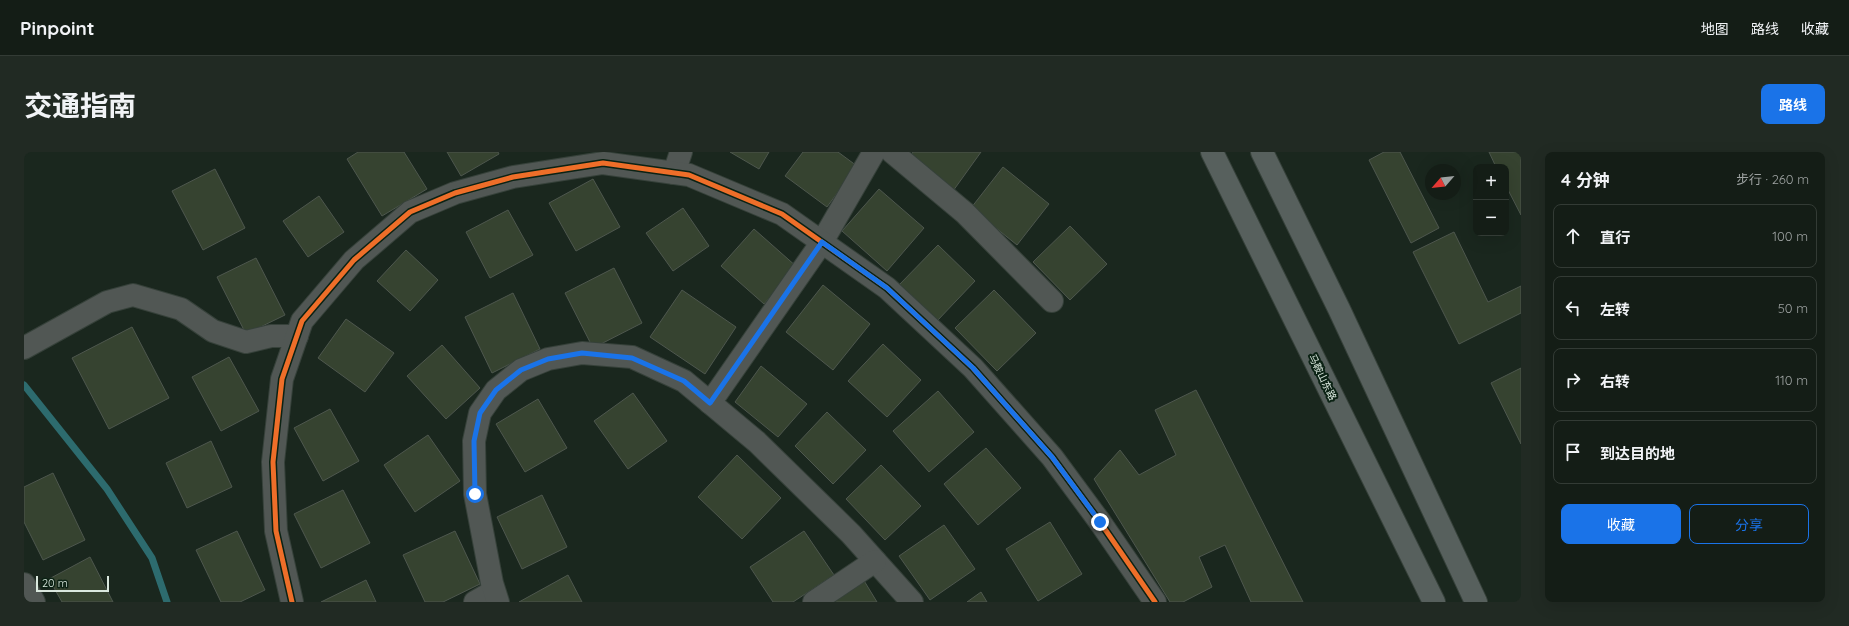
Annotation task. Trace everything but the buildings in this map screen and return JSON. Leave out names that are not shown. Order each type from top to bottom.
[{"type":"main road","name":"马鞍山东路","points":[[1212,152],[1434,602]]},
{"type":"main road","points":[[1262,152],[1339,309],[1476,602]]},
{"type":"street","points":[[674,173],[681,152]]},
{"type":"street","points":[[710,403],[822,242],[874,152]]},
{"type":"street","points":[[892,152],[965,213],[1052,301]]},
{"type":"street","points":[[292,602],[276,531],[273,462],[282,379],[302,321],[354,260],[410,212],[455,193],[513,177],[603,163],[689,175],[782,214],[887,288],[973,368],[1052,457],[1100,522],[1155,602]]},
{"type":"street","points":[[24,348],[107,302],[133,295],[181,308],[213,331],[246,342],[271,336],[297,336]]},
{"type":"street","points":[[475,602],[496,597],[475,494],[474,441],[480,413],[496,390],[521,370],[548,359],[582,353],[632,358],[684,381],[757,442],[851,534],[912,602]]},
{"type":"street","points":[[814,602],[875,561]]},
{"type":"street","points":[[24,584],[34,602]]},
{"type":"waterway","points":[[24,385],[107,489],[152,558],[167,602]]},
{"type":"cycle path","points":[[292,602],[276,531],[273,462],[282,379],[302,321],[354,260],[410,212],[455,193],[513,177],[603,163],[689,175],[782,214],[887,288],[973,368],[1052,457],[1100,522],[1155,602]]},
{"type":"route","points":[[475,494],[474,441],[480,413],[496,390],[521,370],[548,359],[582,353],[632,358],[684,381],[710,403],[822,242],[887,288],[973,368],[1052,457],[1100,522]]}]
